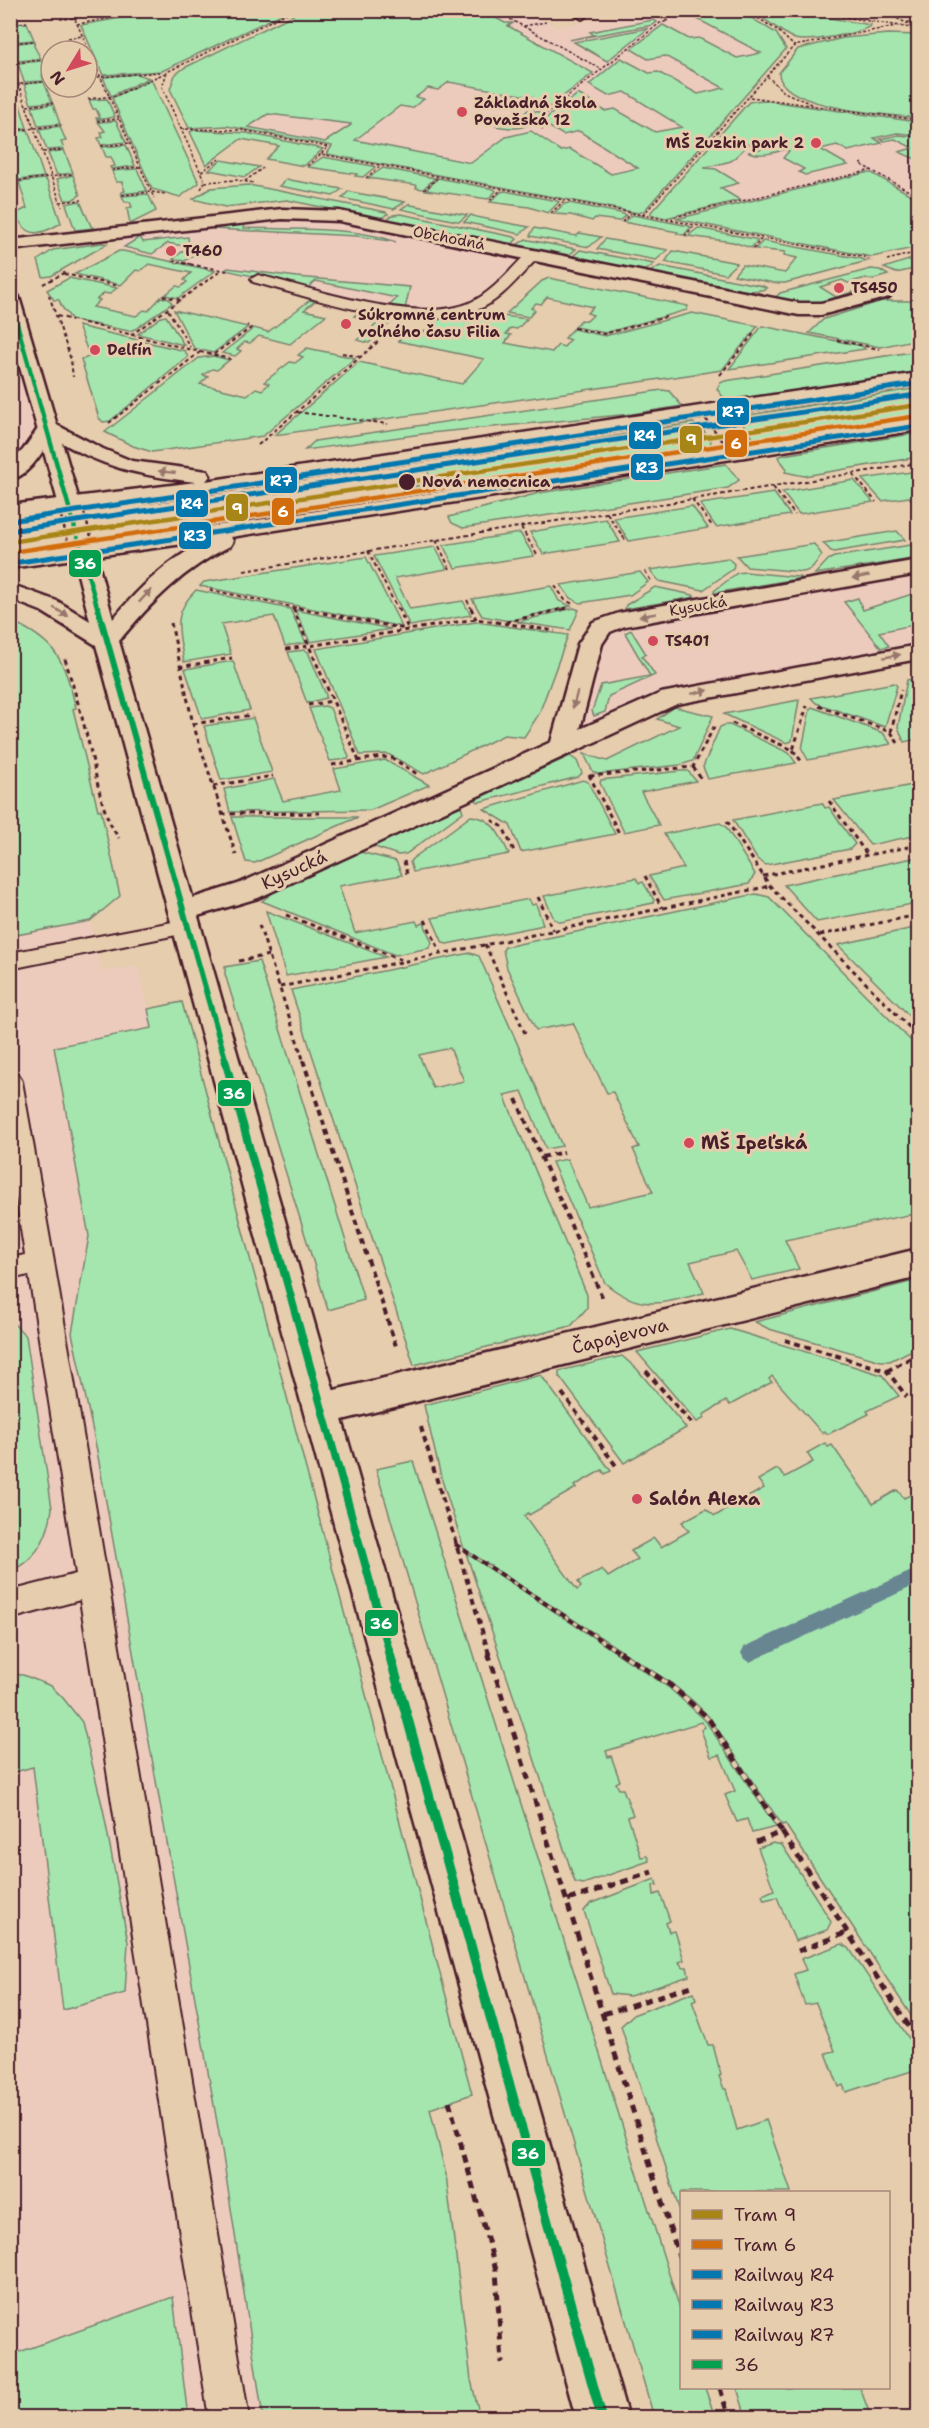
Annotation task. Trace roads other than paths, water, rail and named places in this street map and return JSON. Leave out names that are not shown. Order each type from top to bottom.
[{"type":"street","name":"Obchodná","points":[[10,245],[282,214],[312,213],[339,216],[800,309],[821,309],[883,293]]},
{"type":"street","points":[[10,297],[71,504],[151,802],[186,918],[602,2418]]},
{"type":"street","points":[[10,512],[712,412],[918,379]]},
{"type":"street","points":[[712,412],[742,451]]},
{"type":"street","points":[[10,561],[265,526],[918,424]]},
{"type":"street","points":[[10,474],[30,453],[49,427]]},
{"type":"street","points":[[49,427],[76,443],[125,465],[154,471],[246,480]]},
{"type":"street","points":[[107,641],[146,595],[187,559],[222,542],[265,526]]},
{"type":"street","name":"Kysucká","points":[[566,745],[590,644],[602,627],[619,620],[918,567]]},
{"type":"street","points":[[10,591],[49,606],[107,641]]},
{"type":"street","name":"Kysucká","points":[[186,918],[670,698],[918,652]]},
{"type":"street","name":"Čapajevova","points":[[322,1409],[918,1263]]},
{"type":"lane","points":[[258,279],[411,314],[436,314],[473,306],[533,255]]},
{"type":"lane","points":[[10,961],[186,918]]},
{"type":"lane","points":[[10,1081],[26,1265],[93,1583],[229,2418]]},
{"type":"lane","points":[[10,1605],[93,1583]]},
{"type":"waterway","points":[[750,1653],[918,1576]]},
{"type":"tram line","name":"9","points":[[10,542],[918,405]]},
{"type":"tram line","name":"6","points":[[12,552],[918,416]]},
{"type":"rail line","name":"R7","points":[[10,521],[915,384]]},
{"type":"rail line","name":"R4","points":[[10,531],[916,395]]},
{"type":"rail line","name":"R3","points":[[13,563],[918,426]]},
{"type":"place","name":"Základná škola Považská 12","points":[[462,112]]},
{"type":"place","name":"MŠ Zuzkin park 2","points":[[816,143]]},
{"type":"place","name":"T460","points":[[171,251]]},
{"type":"place","name":"TS450","points":[[839,288]]},
{"type":"place","name":"Súkromné centrum voľného času Filia","points":[[346,324]]},
{"type":"place","name":"Delfín","points":[[95,350]]},
{"type":"place","name":"Nová nemocnica","points":[[407,482]]},
{"type":"place","name":"TS401","points":[[653,641]]},
{"type":"place","name":"MŠ Ipeľská","points":[[689,1143]]},
{"type":"place","name":"Salón Alexa","points":[[637,1499]]}]
